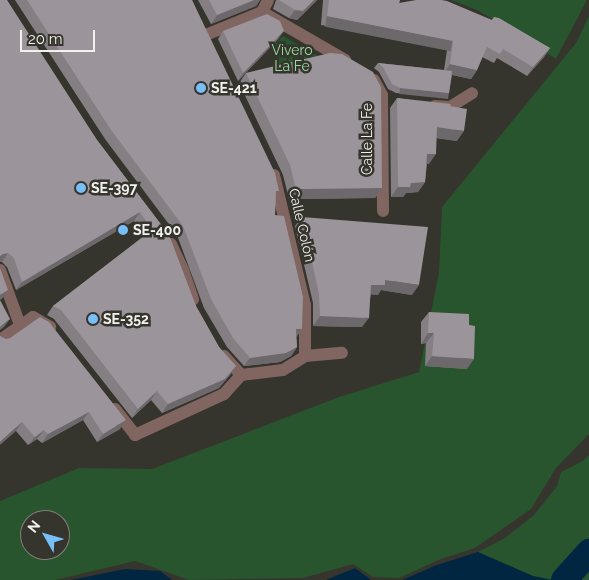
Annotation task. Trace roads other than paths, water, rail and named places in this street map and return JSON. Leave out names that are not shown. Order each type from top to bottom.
[{"type":"street","points":[[208,35],[262,12],[268,0]]},
{"type":"street","name":"Calle La Fe","points":[[262,12],[372,76],[382,96],[383,211]]},
{"type":"street","points":[[422,104],[450,108],[472,94]]},
{"type":"street","points":[[382,96],[394,102]]},
{"type":"street","name":"Calle Colón","points":[[267,161],[276,179],[305,305],[304,356]]},
{"type":"street","points":[[164,233],[183,270],[196,311]]},
{"type":"street","points":[[0,270],[20,325]]},
{"type":"street","points":[[0,340],[32,317],[48,324],[60,339]]},
{"type":"street","points":[[216,344],[241,375]]},
{"type":"street","points":[[106,398],[135,436],[224,394],[241,375],[283,370],[304,356],[342,353]]},
{"type":"water","points":[[478,552],[533,576],[553,580],[402,580],[437,565]]},
{"type":"water","points":[[355,568],[371,580],[326,580]]},
{"type":"water","points":[[125,569],[160,571],[172,580],[71,580]]},
{"type":"waterway","points":[[564,580],[589,552]]},
{"type":"place","name":"SE-421","points":[[201,88]]},
{"type":"place","name":"SE-397","points":[[81,188]]},
{"type":"place","name":"SE-400","points":[[123,230]]},
{"type":"place","name":"SE-352","points":[[93,319]]},
{"type":"park label","name":"Vivero La Fe","points":[[292,58]]}]
